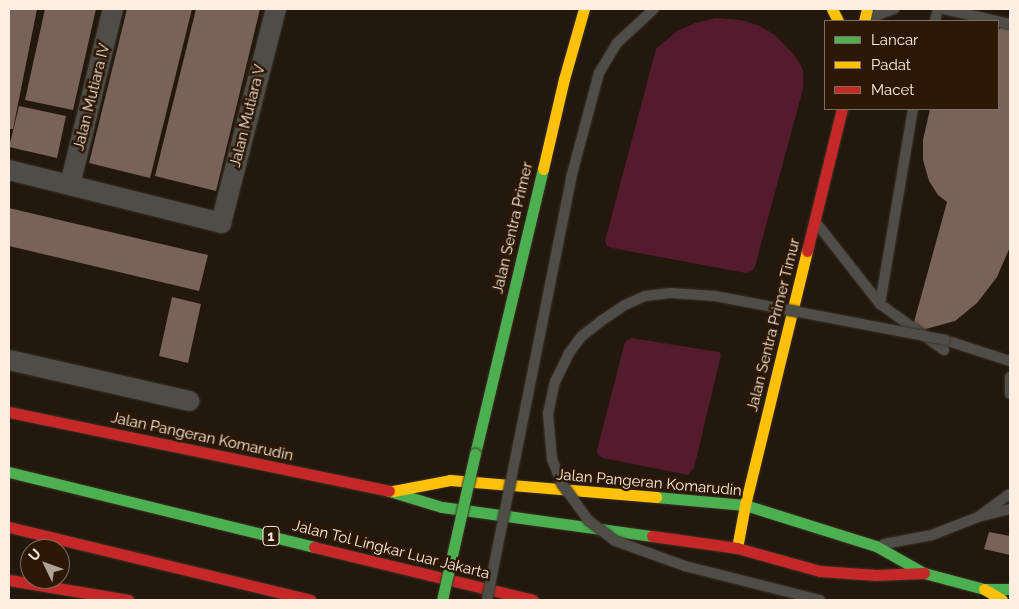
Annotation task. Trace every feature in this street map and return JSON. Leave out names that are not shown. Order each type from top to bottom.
[{"type":"main road","name":"Jalan Sentra Primer","points":[[442,600],[474,454],[564,79],[584,9]]},
{"type":"main road","name":"Jalan Sentra Primer Timur","points":[[737,548],[745,505],[842,110]]},
{"type":"main road","name":"Jalan Pangeran Komarudin","points":[[9,412],[389,492],[442,507],[737,548],[820,571],[876,575],[924,573]]},
{"type":"main road","name":"Jalan Tol Lingkar Luar Jakarta","points":[[9,472],[533,600]]},
{"type":"main road","name":"Jalan Pangeran Komarudin","points":[[389,492],[450,480],[745,505],[876,546],[924,573],[984,589],[1010,589]]},
{"type":"main road","points":[[9,527],[310,600]]},
{"type":"main road","points":[[9,580],[128,600]]},
{"type":"main road","points":[[984,589],[1002,600]]},
{"type":"street","name":"Jalan Mutiara IV","points":[[70,185],[113,9]]},
{"type":"street","name":"Jalan Mutiara V","points":[[70,185],[221,223],[276,9]]},
{"type":"street","points":[[9,170],[70,185]]},
{"type":"street","points":[[9,360],[188,401]]},
{"type":"lane","points":[[487,600],[571,178],[599,73],[617,43],[654,9]]},
{"type":"lane","points":[[865,17],[894,9]]},
{"type":"lane","points":[[944,9],[993,20]]},
{"type":"lane","points":[[880,304],[914,110]]},
{"type":"lane","points":[[814,221],[880,304],[944,345]]},
{"type":"lane","points":[[820,600],[685,566],[614,541],[589,521],[562,484],[552,459],[548,414],[555,382],[570,353],[582,336],[625,305],[645,296],[670,293],[715,296],[1010,361]]},
{"type":"lane","points":[[1010,377],[1010,394]]},
{"type":"lane","points":[[978,517],[1010,494]]},
{"type":"lane","points":[[876,546],[932,535],[978,517],[1010,509]]},
{"type":"shaded area","points":[[716,18],[740,20],[758,25],[775,35],[796,57],[803,70],[803,89],[755,266],[752,271],[746,273],[612,248],[607,246],[605,241],[656,49],[677,31],[695,23]]},
{"type":"shaded area","points":[[631,338],[719,352],[721,355],[694,468],[688,475],[603,458],[598,455],[597,450],[625,342]]},
{"type":"building","points":[[9,9],[37,9],[13,129],[9,129]]},
{"type":"building","points":[[45,9],[96,9],[73,110],[25,100]]},
{"type":"building","points":[[127,9],[192,9],[150,178],[89,163]]},
{"type":"building","points":[[196,9],[260,9],[216,191],[155,176]]},
{"type":"building","points":[[1002,23],[1010,28],[1010,247],[997,277],[977,303],[955,321],[911,333],[947,202],[938,195],[929,181],[923,160],[923,140],[930,110],[999,110],[999,30]]},
{"type":"building","points":[[19,106],[66,116],[57,158],[9,147]]},
{"type":"building","points":[[9,208],[208,255],[199,291],[9,246]]},
{"type":"building","points":[[172,297],[201,304],[188,363],[159,356]]},
{"type":"building","points":[[989,532],[1010,536],[1010,555],[984,549]]},
{"type":"traffic: fast","points":[[475,454],[543,169]]},
{"type":"traffic: fast","points":[[442,600],[475,454]]},
{"type":"traffic: fast","points":[[9,472],[314,547]]},
{"type":"traffic: fast","points":[[389,491],[442,507],[652,536]]},
{"type":"traffic: fast","points":[[656,497],[745,505],[876,546],[924,573],[984,589],[1010,589]]},
{"type":"traffic: slow","points":[[543,169],[564,79],[584,9]]},
{"type":"traffic: slow","points":[[832,9],[838,20]]},
{"type":"traffic: slow","points":[[864,20],[867,9]]},
{"type":"traffic: slow","points":[[737,548],[745,505],[807,251]]},
{"type":"traffic: slow","points":[[393,491],[450,480],[656,497]]},
{"type":"traffic: slow","points":[[984,589],[1002,600]]},
{"type":"traffic: jam","points":[[807,251],[842,110]]},
{"type":"traffic: jam","points":[[9,412],[389,491]]},
{"type":"traffic: jam","points":[[9,527],[310,600]]},
{"type":"traffic: jam","points":[[652,536],[737,548],[820,571],[876,575],[924,573]]},
{"type":"traffic: jam","points":[[314,547],[533,600]]},
{"type":"traffic: jam","points":[[9,580],[128,600]]}]
